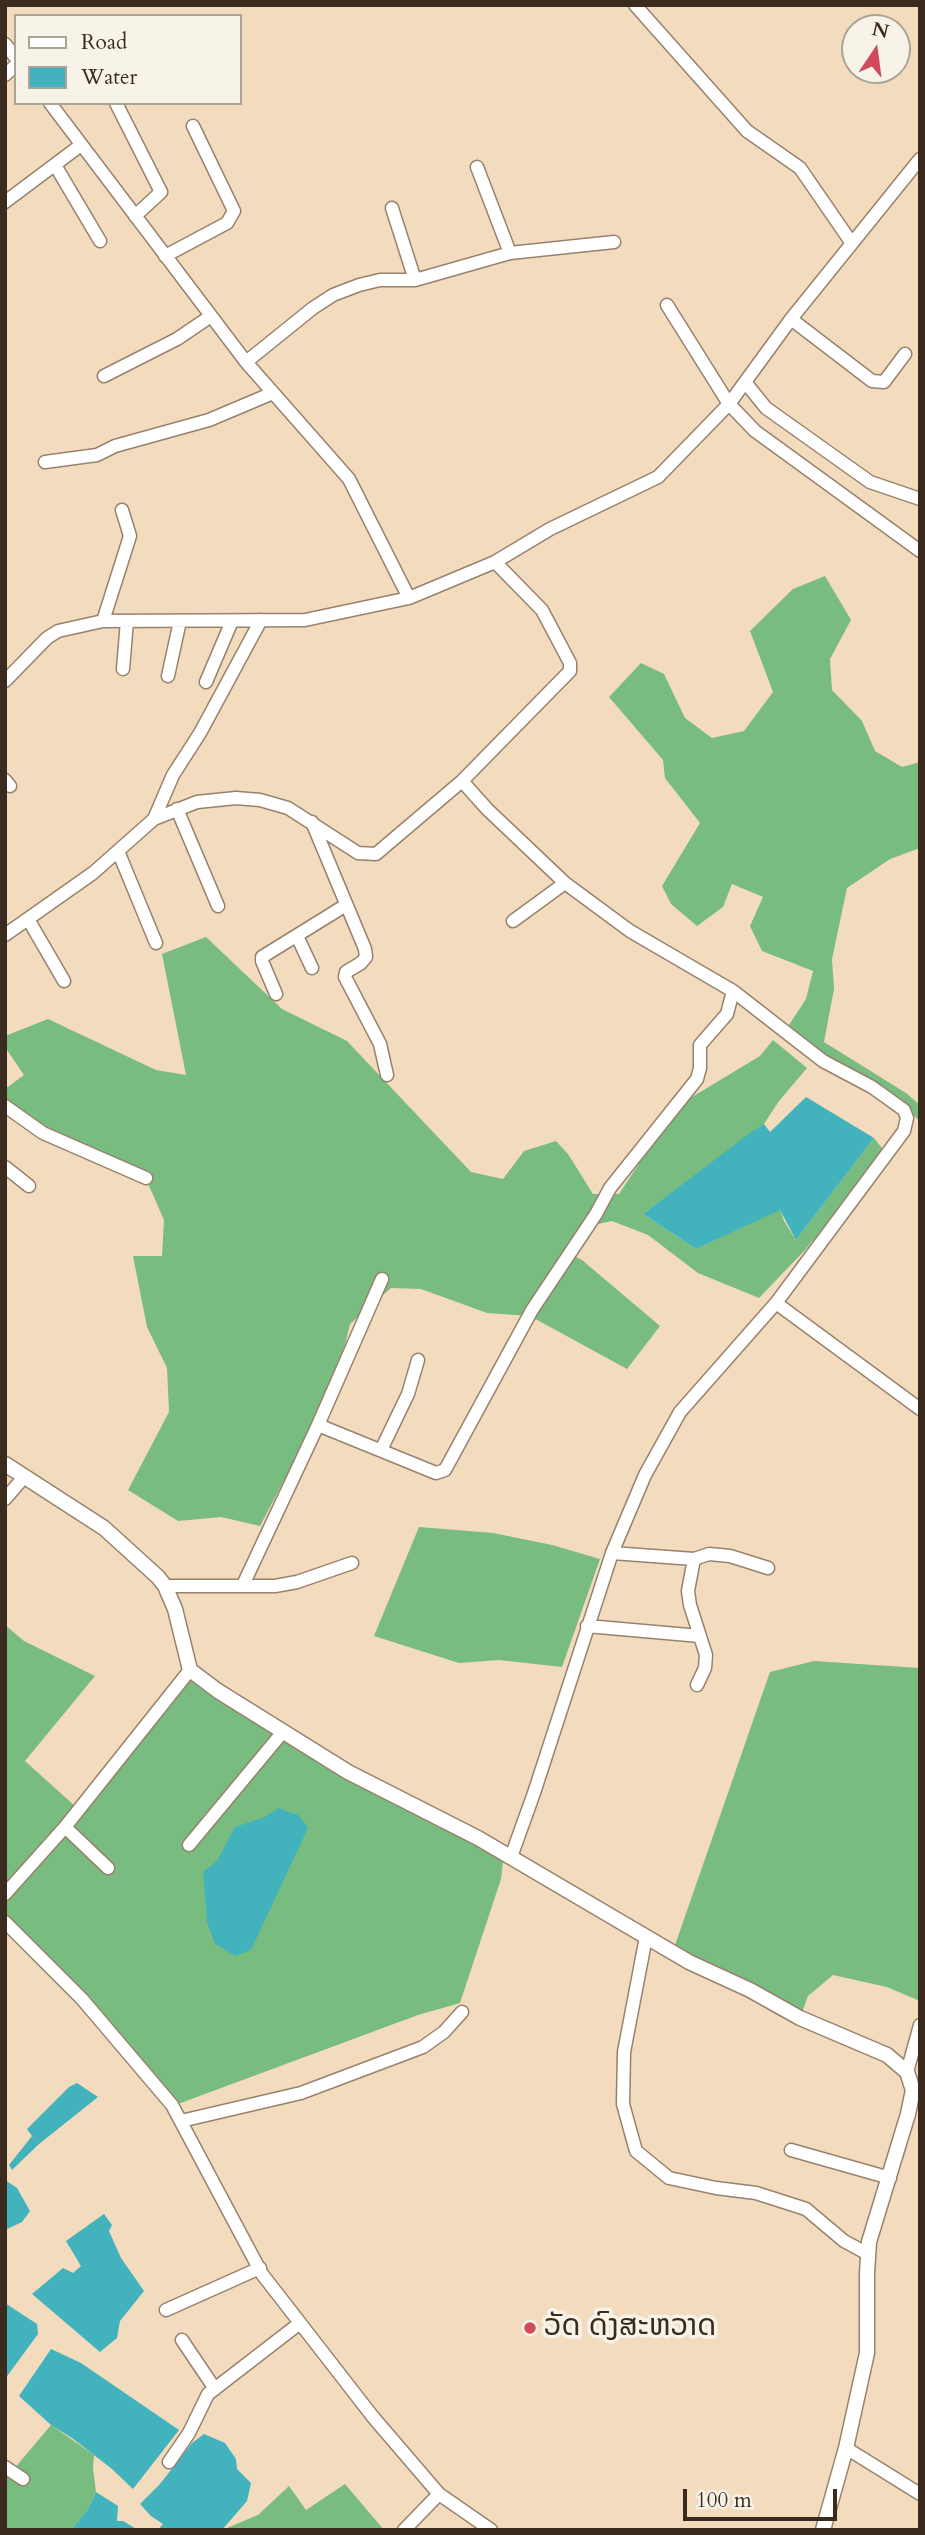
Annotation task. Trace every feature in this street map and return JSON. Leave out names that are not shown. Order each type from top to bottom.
[{"type":"street","points":[[635,5],[747,131],[800,168],[851,242]]},
{"type":"street","points":[[51,105],[246,362],[349,479],[409,598]]},
{"type":"street","points":[[117,105],[161,192],[135,216]]},
{"type":"street","points":[[165,256],[227,223],[234,211],[193,126]]},
{"type":"street","points":[[5,202],[81,145]]},
{"type":"street","points":[[5,681],[47,638],[58,631],[103,621],[305,620],[409,598],[495,562],[550,529],[658,477],[729,404],[851,242],[920,159]]},
{"type":"street","points":[[55,165],[100,241]]},
{"type":"street","points":[[477,167],[510,253]]},
{"type":"street","points":[[393,208],[415,280]]},
{"type":"street","points":[[246,362],[333,295],[380,280],[415,280],[510,253],[614,242]]},
{"type":"street","points":[[667,305],[729,404],[755,431],[920,551]]},
{"type":"street","points":[[104,376],[177,339],[211,316]]},
{"type":"street","points":[[791,319],[872,381],[884,382],[905,354]]},
{"type":"street","points":[[745,382],[766,408],[870,482],[920,499]]},
{"type":"street","points":[[45,462],[97,454],[115,446],[209,420],[273,393]]},
{"type":"street","points":[[103,621],[130,536],[122,510]]},
{"type":"street","points":[[5,935],[93,873],[154,819],[197,802],[236,797],[288,808],[358,853],[376,854],[462,781],[571,668],[542,610],[495,562]]},
{"type":"street","points":[[154,819],[173,775],[200,733],[261,620]]},
{"type":"street","points":[[123,669],[127,621]]},
{"type":"street","points":[[168,676],[180,621]]},
{"type":"street","points":[[206,681],[232,621]]},
{"type":"street","points":[[462,781],[487,809],[565,883],[630,932],[733,991],[822,1061],[872,1087],[904,1110],[907,1118],[904,1131],[776,1303],[680,1412],[645,1475],[612,1553],[511,1857]]},
{"type":"street","points":[[177,808],[218,906]]},
{"type":"street","points":[[312,822],[365,948],[366,957],[346,972],[345,977],[380,1044],[387,1075]]},
{"type":"street","points":[[118,851],[156,943]]},
{"type":"street","points":[[513,922],[565,883]]},
{"type":"street","points":[[276,994],[262,957],[346,905]]},
{"type":"street","points":[[28,919],[64,981]]},
{"type":"street","points":[[297,936],[312,968]]},
{"type":"street","points":[[318,1425],[436,1473],[445,1470],[532,1310],[596,1214],[610,1188],[697,1079],[700,1068],[699,1045],[727,1014],[733,991]]},
{"type":"street","points":[[5,1106],[43,1133],[146,1178]]},
{"type":"street","points":[[5,1167],[29,1186]]},
{"type":"street","points":[[243,1584],[318,1425],[382,1279]]},
{"type":"street","points":[[776,1303],[920,1409]]},
{"type":"street","points":[[381,1450],[408,1394],[418,1360]]},
{"type":"street","points":[[5,1464],[104,1528],[136,1556],[165,1586],[175,1609],[190,1670],[282,1732],[348,1772],[422,1808],[511,1857],[689,1962],[750,1990],[800,2018],[887,2055],[907,2071],[913,2090],[908,2114],[869,2242],[867,2353],[846,2448],[823,2530]]},
{"type":"street","points":[[5,1499],[24,1476]]},
{"type":"street","points":[[612,1553],[694,1559],[709,1554],[730,1556],[768,1568]]},
{"type":"street","points":[[694,1559],[688,1591],[706,1655],[705,1668],[697,1685]]},
{"type":"street","points":[[165,1586],[275,1586],[297,1582],[352,1563]]},
{"type":"street","points":[[587,1626],[700,1636]]},
{"type":"street","points":[[5,1894],[65,1828],[190,1670]]},
{"type":"street","points":[[190,1844],[282,1732]]},
{"type":"street","points":[[65,1828],[108,1868]]},
{"type":"street","points":[[5,1922],[82,1999],[165,2097],[181,2121],[260,2268],[373,2417],[439,2494],[492,2530]]},
{"type":"street","points":[[646,1937],[624,2052],[623,2104],[636,2151],[669,2178],[756,2193],[806,2209],[845,2241],[868,2254]]},
{"type":"street","points":[[181,2121],[301,2093],[424,2047],[444,2032],[462,2012]]},
{"type":"street","points":[[907,2071],[919,2030]]},
{"type":"street","points":[[791,2150],[890,2178]]},
{"type":"street","points":[[166,2310],[260,2268]]},
{"type":"street","points":[[169,2462],[190,2433],[208,2394],[300,2323]]},
{"type":"street","points":[[182,2340],[215,2389]]},
{"type":"street","points":[[846,2448],[920,2494]]},
{"type":"street","points":[[5,2467],[23,2479]]},
{"type":"street","points":[[404,2530],[439,2494]]},
{"type":"green space","points":[[825,576],[851,620],[830,659],[832,690],[862,721],[875,751],[902,767],[920,762],[920,848],[890,859],[847,888],[832,959],[834,989],[824,1042],[906,1093],[920,1105],[920,1122],[911,1112],[815,1053],[787,1028],[806,999],[813,971],[762,951],[750,926],[763,897],[732,884],[723,907],[697,926],[671,904],[662,886],[700,823],[665,778],[663,760],[609,697],[641,663],[664,674],[685,718],[712,738],[744,731],[773,692],[750,631],[793,589]]},
{"type":"green space","points":[[206,937],[282,1009],[347,1041],[471,1172],[503,1179],[524,1151],[556,1141],[568,1154],[593,1194],[619,1194],[650,1147],[687,1100],[760,1056],[773,1040],[807,1068],[779,1101],[764,1124],[643,1214],[696,1249],[780,1209],[796,1240],[874,1138],[886,1153],[805,1250],[759,1298],[698,1273],[648,1235],[612,1221],[589,1226],[574,1256],[660,1326],[627,1369],[530,1316],[487,1313],[421,1289],[391,1288],[350,1324],[345,1345],[310,1431],[260,1526],[221,1517],[178,1521],[128,1490],[169,1412],[167,1368],[147,1327],[133,1256],[162,1256],[164,1220],[147,1181],[56,1139],[5,1104],[5,1089],[24,1075],[5,1047],[5,1036],[48,1019],[156,1070],[186,1075],[162,954]]},
{"type":"green space","points":[[419,1527],[493,1533],[552,1545],[600,1559],[562,1667],[499,1660],[459,1663],[374,1636]]},
{"type":"green space","points":[[5,1625],[24,1641],[95,1676],[25,1761],[76,1807],[191,1668],[351,1772],[504,1853],[501,1879],[460,2003],[418,2015],[178,2104],[5,1918]]},
{"type":"green space","points":[[814,1661],[920,1668],[920,2001],[887,1987],[833,1975],[808,1996],[800,2018],[673,1951],[770,1672]]},
{"type":"green space","points":[[51,2425],[94,2455],[96,2492],[88,2509],[71,2530],[5,2530],[5,2474],[8,2476]]},
{"type":"green space","points":[[345,2484],[384,2530],[222,2530],[258,2515],[289,2486],[306,2510]]},
{"type":"water","points":[[806,1097],[874,1138],[796,1240],[780,1210],[696,1249],[643,1214],[750,1133],[764,1124],[770,1132]]},
{"type":"water","points":[[278,1808],[298,1815],[308,1828],[251,1950],[235,1956],[215,1944],[207,1922],[203,1872],[217,1861],[235,1827],[265,1817]]},
{"type":"water","points":[[77,2083],[98,2097],[39,2144],[12,2170],[9,2165],[32,2136],[27,2129],[69,2087]]},
{"type":"water","points":[[5,2180],[17,2188],[30,2211],[22,2222],[5,2230]]},
{"type":"water","points":[[104,2214],[112,2225],[109,2231],[121,2258],[144,2291],[120,2321],[117,2338],[100,2352],[32,2294],[63,2268],[73,2273],[81,2266],[66,2241]]},
{"type":"water","points":[[5,2303],[37,2324],[38,2334],[5,2379]]},
{"type":"water","points":[[51,2349],[81,2363],[179,2430],[133,2489],[112,2469],[51,2425],[19,2396]]},
{"type":"water","points":[[204,2434],[225,2443],[236,2459],[237,2469],[251,2483],[247,2501],[222,2530],[158,2530],[163,2524],[140,2504],[160,2484],[192,2443]]},
{"type":"water","points":[[96,2492],[118,2506],[117,2521],[123,2521],[138,2530],[71,2530],[88,2509]]},
{"type":"place","name":"ວັດ ດົງສະຫວາດ","points":[[530,2328]]}]
